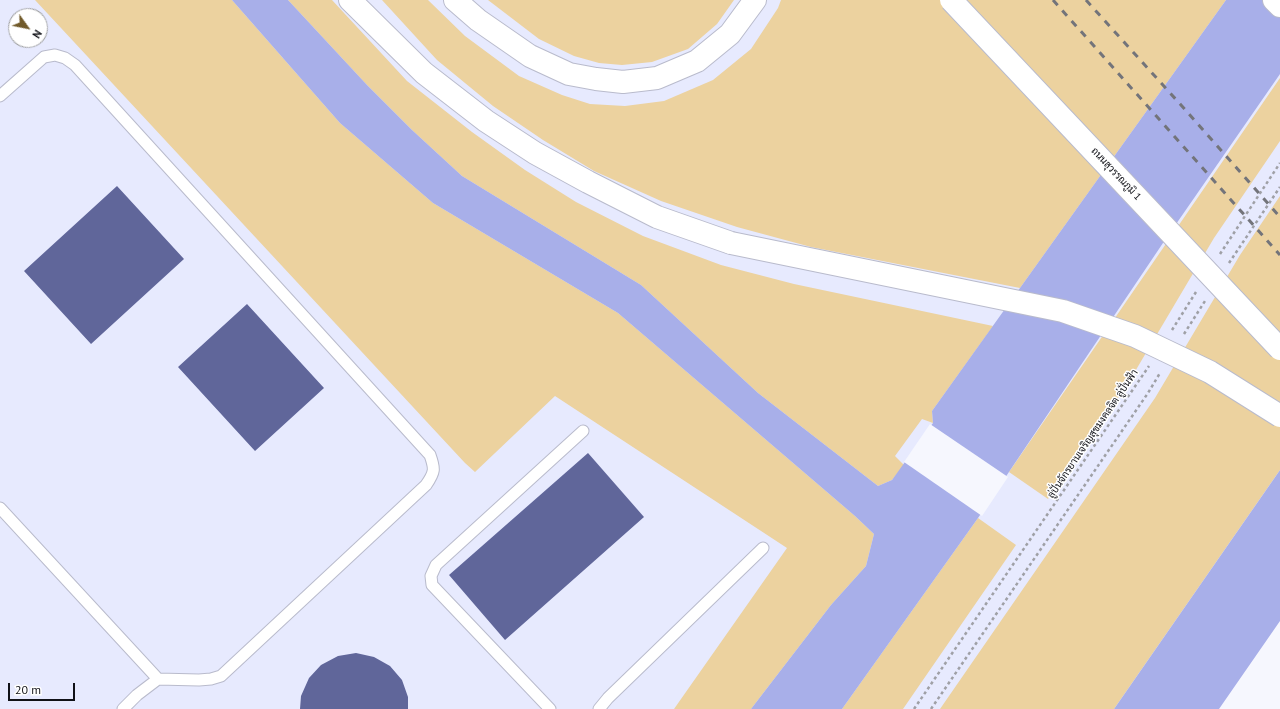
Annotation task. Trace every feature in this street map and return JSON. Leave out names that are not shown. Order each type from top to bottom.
[{"type":"highway","points":[[350,0],[424,73],[486,121],[535,153],[657,217],[731,243],[1063,311],[1135,336],[1210,372],[1280,416]]},
{"type":"highway","points":[[455,0],[478,20],[530,56],[569,74],[623,82],[657,78],[697,61],[730,34],[755,0]]},
{"type":"highway","name":"ถนนสุวรรณภูมิ 1","points":[[951,0],[1280,348]]},
{"type":"highway","points":[[1274,0],[1280,6]]},
{"type":"lane","points":[[0,96],[44,57],[54,55],[65,58],[75,64],[430,454],[434,465],[434,473],[426,485],[221,676],[211,680],[158,679],[137,695],[123,709]]},
{"type":"lane","points":[[550,709],[432,585],[431,576],[436,565],[583,431]]},
{"type":"lane","points":[[0,508],[158,679]]},
{"type":"lane","points":[[599,709],[608,698],[763,548]]},
{"type":"path","points":[[1216,260],[1280,163]]},
{"type":"path","points":[[1227,266],[1280,187]]},
{"type":"path","points":[[1169,334],[1199,287]]},
{"type":"path","points":[[1181,340],[1206,299]]},
{"type":"path","name":"ลู่ปั่นจักรยานเจริญสุขมงคลจิต ลู่ปั่นฟ้า","points":[[914,709],[1135,388],[1152,361]]},
{"type":"path","points":[[931,709],[1139,406],[1164,366]]},
{"type":"shaded area","points":[[0,0],[1280,0],[1280,380],[1051,709],[0,709]]},
{"type":"shaded area","points":[[35,0],[232,0],[340,123],[433,203],[618,313],[855,516],[874,534],[866,566],[831,605],[751,709],[674,709],[787,548],[555,396],[475,472],[48,14],[48,8],[42,8]]},
{"type":"shaded area","points":[[288,0],[332,0],[407,81],[472,132],[525,170],[576,202],[643,236],[721,265],[794,284],[993,326],[932,411],[933,423],[922,419],[895,456],[904,465],[892,480],[878,486],[758,393],[641,285],[462,176],[412,130],[367,85]]},
{"type":"shaded area","points":[[382,0],[428,0],[465,36],[519,76],[562,95],[590,104],[625,106],[664,101],[713,80],[751,49],[778,8],[781,0],[1226,0],[1020,288],[811,247],[737,227],[661,201],[594,171],[543,140],[493,106],[437,60]]},
{"type":"shaded area","points":[[488,0],[734,0],[717,24],[688,49],[652,62],[622,65],[599,63],[574,56],[539,39]]},
{"type":"shaded area","points":[[1280,78],[1280,141],[1214,238],[1127,385],[1048,499],[1009,472]]},
{"type":"shaded area","points":[[1280,196],[1280,470],[1114,709],[940,709],[1155,398],[1240,255]]},
{"type":"shaded area","points":[[978,518],[1016,545],[903,709],[842,709]]},
{"type":"water","points":[[232,0],[288,0],[367,85],[412,130],[462,176],[641,285],[758,393],[878,486],[892,480],[933,423],[932,411],[1226,0],[1280,0],[1280,74],[1165,240],[978,518],[842,709],[751,709],[831,605],[866,566],[874,534],[855,516],[618,313],[433,203],[340,123]]},
{"type":"water","points":[[1280,470],[1280,621],[1219,709],[1114,709]]},
{"type":"pier","points":[[930,424],[1008,477],[982,516],[904,462]]},
{"type":"building","points":[[117,186],[184,259],[91,344],[24,271]]},
{"type":"building","points":[[247,304],[324,388],[255,451],[178,367]]},
{"type":"building","points":[[588,453],[644,517],[505,640],[449,575]]},
{"type":"building","points":[[356,653],[374,657],[390,666],[402,680],[408,697],[408,709],[300,709],[301,696],[309,678],[321,665],[338,656]]},
{"type":"railway","points":[[1053,0],[1280,255]]},
{"type":"railway","points":[[1086,0],[1280,217]]}]
